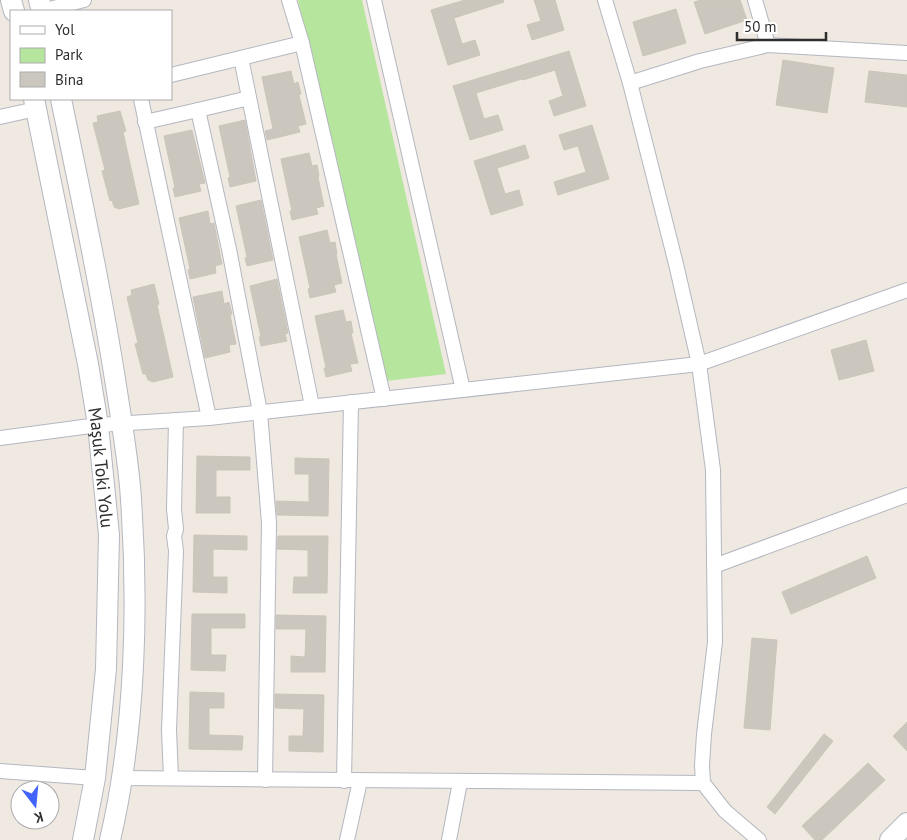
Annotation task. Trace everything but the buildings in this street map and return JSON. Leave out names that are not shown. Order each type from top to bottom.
[{"type":"main road","points":[[62,100],[105,312],[130,486],[134,585],[133,676],[119,802],[110,840]]},
{"type":"main road","name":"Maşuk Toki Yolu","points":[[35,104],[86,354],[98,425],[109,535],[106,669],[95,778],[83,840]]},
{"type":"main road","points":[[890,840],[907,823]]},
{"type":"street","points":[[46,10],[84,0]]},
{"type":"street","points":[[289,0],[302,43],[384,399]]},
{"type":"street","points":[[374,0],[463,390]]},
{"type":"street","points":[[605,0],[630,83],[676,264],[698,364],[713,470],[715,642],[704,734],[703,783],[725,811],[759,840]]},
{"type":"street","points":[[755,0],[768,45]]},
{"type":"street","points":[[172,75],[302,43]]},
{"type":"street","points":[[630,83],[700,61],[768,45],[907,53]]},
{"type":"street","points":[[241,58],[312,406]]},
{"type":"street","points":[[146,122],[249,98]]},
{"type":"street","points":[[141,100],[209,418]]},
{"type":"street","points":[[0,117],[35,104]]},
{"type":"street","points":[[198,110],[229,249],[260,412],[269,524],[265,780]]},
{"type":"street","points":[[0,438],[98,425],[209,418],[698,364],[907,290]]},
{"type":"street","points":[[344,780],[351,402]]},
{"type":"street","points":[[171,778],[169,730],[176,551],[174,509],[176,420]]},
{"type":"street","points":[[714,566],[907,495]]},
{"type":"street","points":[[0,772],[95,778]]},
{"type":"street","points":[[122,778],[703,783]]},
{"type":"street","points":[[347,840],[360,781]]},
{"type":"street","points":[[449,840],[460,782]]},
{"type":"green space","points":[[298,0],[362,0],[446,374],[386,381]]}]
